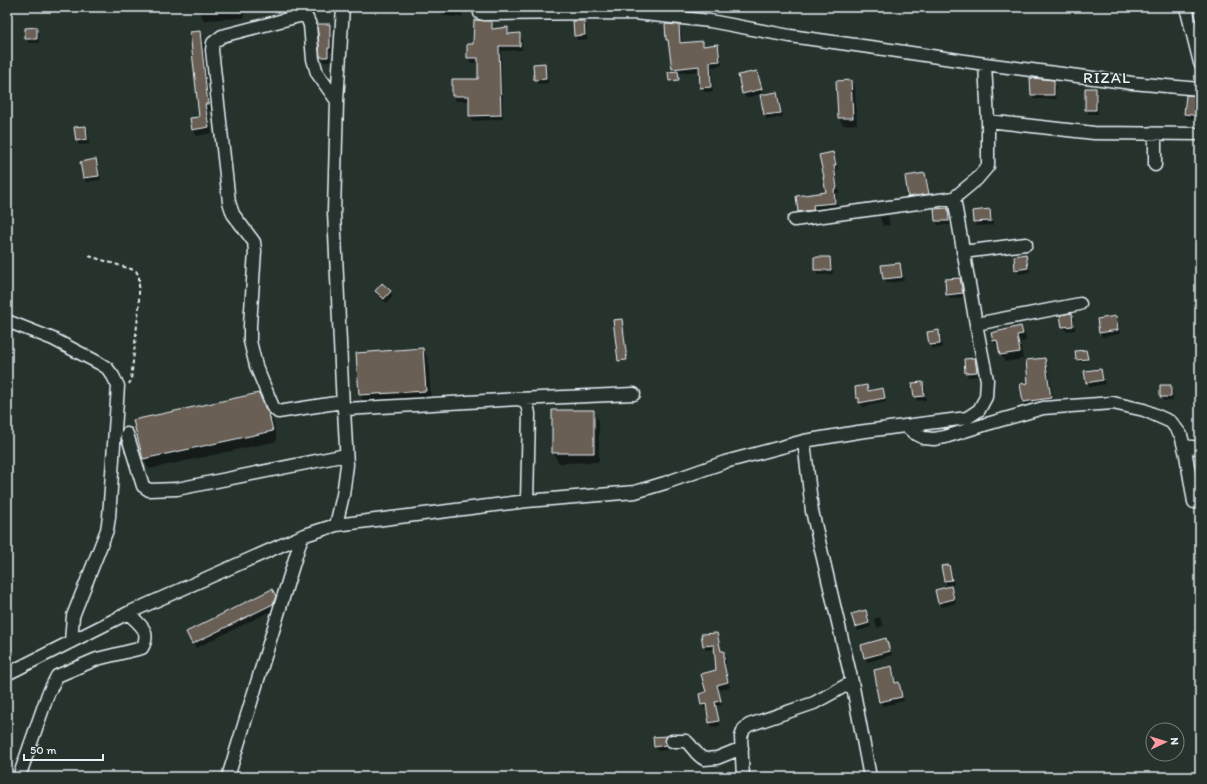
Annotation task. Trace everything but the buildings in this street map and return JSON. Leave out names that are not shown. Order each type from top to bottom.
[{"type":"street","points":[[336,525],[343,494],[347,465],[334,212],[337,101],[343,7]]},
{"type":"street","points":[[479,7],[480,13],[484,14],[634,13],[656,15],[985,64],[1132,83],[1200,89]]},
{"type":"street","points":[[1186,7],[1196,34],[1200,63]]},
{"type":"street","points":[[337,101],[317,73],[313,59],[310,25],[307,18],[303,14],[222,36],[213,43],[212,50],[229,202],[233,214],[254,242],[255,251],[250,341],[256,366],[273,407],[278,412],[343,406],[634,394]]},
{"type":"street","points":[[794,220],[954,198],[977,179],[988,166],[988,121],[985,64]]},
{"type":"street","points":[[988,121],[1094,133],[1200,134]]},
{"type":"street","points":[[1155,134],[1155,165]]},
{"type":"street","points":[[7,674],[128,613],[302,536],[336,525],[527,501],[635,492],[725,462],[804,442],[858,432],[907,427],[968,418],[979,410],[986,397],[987,380],[954,198]]},
{"type":"street","points":[[963,252],[1026,244]]},
{"type":"street","points":[[976,324],[1080,304]]},
{"type":"street","points":[[7,321],[53,339],[107,368],[116,380],[118,386],[107,530],[73,616],[71,642]]},
{"type":"street","points":[[518,399],[526,403],[529,408],[527,501]]},
{"type":"street","points":[[907,427],[914,433],[924,438],[934,439],[1043,408],[1113,403],[1144,410],[1171,422],[1181,435],[1194,502]]},
{"type":"street","points":[[127,434],[143,486],[149,490],[177,488],[346,455]]},
{"type":"street","points":[[804,442],[812,511],[852,682],[870,777]]},
{"type":"street","points":[[1184,446],[1200,448]]},
{"type":"street","points":[[228,777],[302,536]]},
{"type":"street","points":[[19,777],[48,694],[57,676],[97,659],[142,648],[146,634],[128,613]]},
{"type":"street","points":[[743,777],[741,737],[744,729],[749,725],[814,703],[852,682]]},
{"type":"street","points":[[672,740],[686,741],[698,756],[704,760],[717,758],[742,748]]},
{"type":"path","points":[[89,256],[136,271],[139,276],[139,307],[131,380],[127,388],[116,401]]},
{"type":"district","name":"RIZAL","points":[[1107,77]]}]
